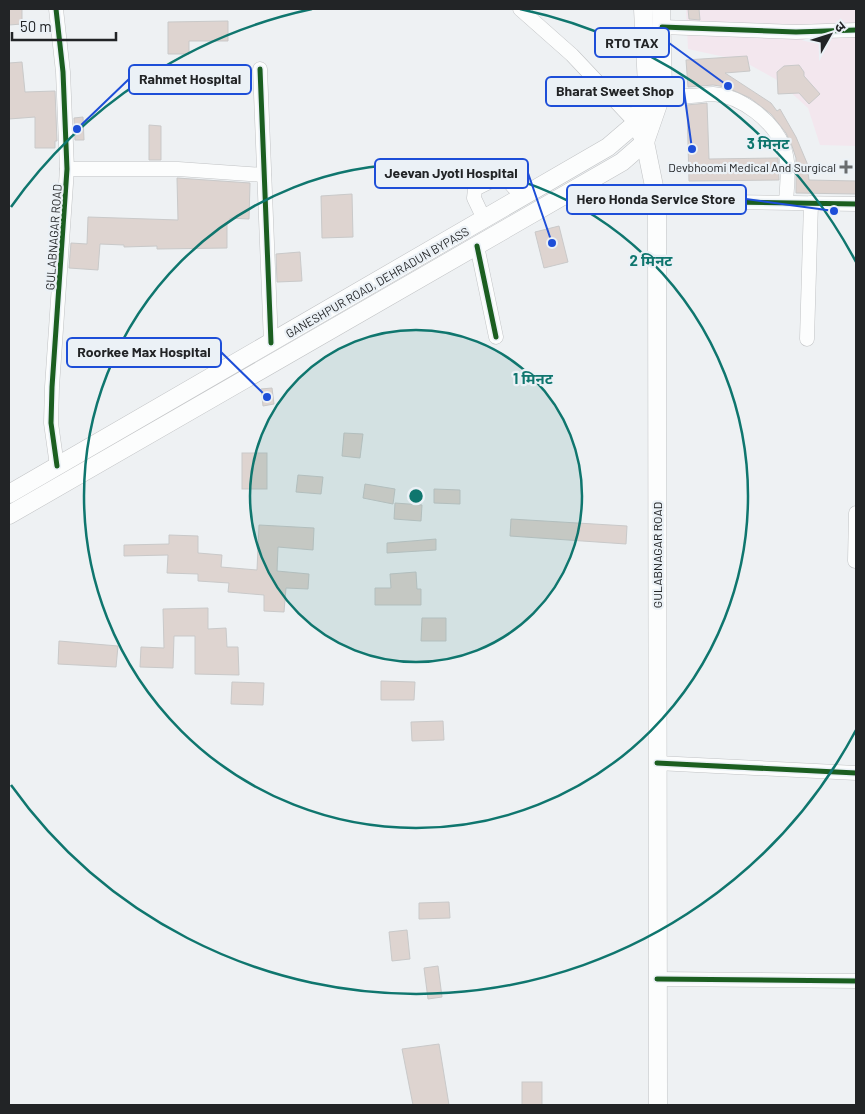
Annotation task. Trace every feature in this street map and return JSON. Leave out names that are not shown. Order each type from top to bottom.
[{"type":"main road","points":[[636,123],[647,84],[643,9]]},
{"type":"main road","points":[[9,515],[622,162],[645,142],[663,90],[661,9]]},
{"type":"main road","name":"GULABNAGAR ROAD","points":[[636,123],[645,142],[657,201],[658,1105]]},
{"type":"main road","name":"GANESHPUR ROAD, DEHRADUN BYPASS","points":[[9,494],[608,147],[636,123]]},
{"type":"street","name":"GULABNAGAR ROAD","points":[[56,9],[63,72],[67,169],[52,387],[51,423],[57,466]]},
{"type":"street","points":[[520,9],[572,55],[636,123]]},
{"type":"street","points":[[662,27],[796,32],[856,30]]},
{"type":"street","points":[[260,70],[271,343]]},
{"type":"street","points":[[663,90],[687,96],[712,94],[732,98],[762,117],[776,134],[784,148],[787,165],[786,202]]},
{"type":"street","points":[[67,169],[178,169],[264,175]]},
{"type":"street","points":[[484,219],[474,198],[474,192],[484,184],[501,176],[505,177],[522,197]]},
{"type":"street","points":[[657,201],[856,204]]},
{"type":"street","points":[[807,338],[811,203]]},
{"type":"street","points":[[477,246],[496,338]]},
{"type":"street","points":[[855,561],[856,513]]},
{"type":"street","points":[[657,763],[856,773]]},
{"type":"street","points":[[657,979],[856,981]]},
{"type":"shaded area","points":[[686,9],[856,9],[856,146],[820,145],[808,108],[777,80],[743,61],[688,49]]},
{"type":"building","points":[[9,9],[22,9],[22,24],[9,25]]},
{"type":"building","points":[[688,9],[699,9],[700,20],[689,19]]},
{"type":"building","points":[[228,21],[228,41],[189,41],[189,54],[168,54],[168,22]]},
{"type":"building","points":[[747,56],[750,71],[725,73],[771,103],[777,111],[780,109],[796,137],[807,163],[809,180],[856,181],[856,194],[796,193],[796,158],[786,133],[771,114],[750,98],[726,87],[713,85],[688,87],[686,60]]},
{"type":"building","points":[[22,62],[25,92],[55,91],[57,141],[55,141],[55,148],[35,148],[35,117],[9,119],[9,63]]},
{"type":"building","points":[[799,65],[804,72],[804,76],[820,94],[809,104],[799,93],[778,94],[777,72],[784,66]]},
{"type":"building","points":[[707,103],[709,159],[778,158],[779,180],[689,181],[687,105]]},
{"type":"building","points":[[83,117],[84,140],[75,140],[74,118]]},
{"type":"building","points":[[149,125],[161,126],[161,160],[149,160]]},
{"type":"building","points":[[177,178],[250,183],[249,219],[230,218],[230,222],[227,222],[227,248],[157,249],[157,246],[124,247],[124,245],[100,244],[98,270],[69,268],[71,243],[87,244],[88,217],[178,220]]},
{"type":"building","points":[[352,194],[353,237],[322,238],[321,196]]},
{"type":"building","points":[[559,226],[568,262],[544,268],[535,232]]},
{"type":"building","points":[[300,252],[302,281],[277,282],[276,254]]},
{"type":"building","points":[[272,388],[274,404],[263,406],[261,389]]},
{"type":"building","points":[[344,433],[363,434],[360,458],[342,456]]},
{"type":"building","points":[[242,453],[267,453],[267,489],[242,489]]},
{"type":"building","points":[[298,475],[323,477],[321,494],[296,492]]},
{"type":"building","points":[[365,484],[395,489],[393,504],[363,498]]},
{"type":"building","points":[[434,489],[460,490],[460,504],[434,503]]},
{"type":"building","points":[[395,503],[422,505],[421,521],[394,519]]},
{"type":"building","points":[[511,519],[627,526],[626,544],[510,536]]},
{"type":"building","points":[[259,525],[314,528],[313,550],[278,547],[277,571],[309,574],[308,589],[286,588],[284,612],[264,611],[264,595],[228,592],[229,583],[198,581],[198,574],[167,573],[168,555],[124,556],[124,545],[169,544],[169,535],[198,536],[198,553],[222,555],[221,567],[257,570]]},
{"type":"building","points":[[436,539],[436,550],[387,553],[387,543]]},
{"type":"building","points":[[416,572],[417,589],[421,589],[421,605],[375,605],[375,588],[391,588],[390,574]]},
{"type":"building","points":[[208,608],[208,629],[226,628],[227,647],[238,647],[239,675],[195,674],[195,636],[174,636],[173,668],[140,667],[141,647],[164,648],[163,609]]},
{"type":"building","points":[[422,618],[446,618],[446,641],[421,641]]},
{"type":"building","points":[[59,641],[118,646],[116,667],[58,664]]},
{"type":"building","points":[[381,681],[415,682],[414,700],[381,700]]},
{"type":"building","points":[[232,682],[264,683],[263,705],[231,704]]},
{"type":"building","points":[[443,721],[444,740],[412,741],[411,722]]},
{"type":"building","points":[[449,902],[450,918],[419,919],[419,903]]},
{"type":"building","points":[[407,930],[410,959],[392,961],[389,932]]},
{"type":"building","points":[[438,966],[442,997],[428,999],[424,968]]},
{"type":"building","points":[[439,1044],[449,1105],[413,1105],[402,1049]]},
{"type":"building","points":[[522,1082],[542,1082],[542,1105],[522,1105]]},
{"type":"cycle path","points":[[56,9],[63,72],[67,169],[52,387],[51,423],[57,466]]},
{"type":"cycle path","points":[[662,27],[796,32],[856,30]]},
{"type":"cycle path","points":[[260,69],[271,343]]},
{"type":"cycle path","points":[[657,201],[856,204]]},
{"type":"cycle path","points":[[477,246],[496,337]]},
{"type":"cycle path","points":[[657,763],[856,773]]},
{"type":"cycle path","points":[[657,979],[856,981]]},
{"type":"place","name":"RTO TAX","points":[[728,86]]},
{"type":"place","name":"Rahmet Hospital","points":[[77,129]]},
{"type":"place","name":"Bharat Sweet Shop","points":[[692,149]]},
{"type":"place","name":"Devbhoomi Medical And Surgical","points":[[846,167]]},
{"type":"place","name":"Hero Honda Service Store","points":[[834,211]]},
{"type":"place","name":"Jeevan Jyoti Hospital","points":[[552,243]]},
{"type":"place","name":"Roorkee Max Hospital","points":[[267,397]]}]
